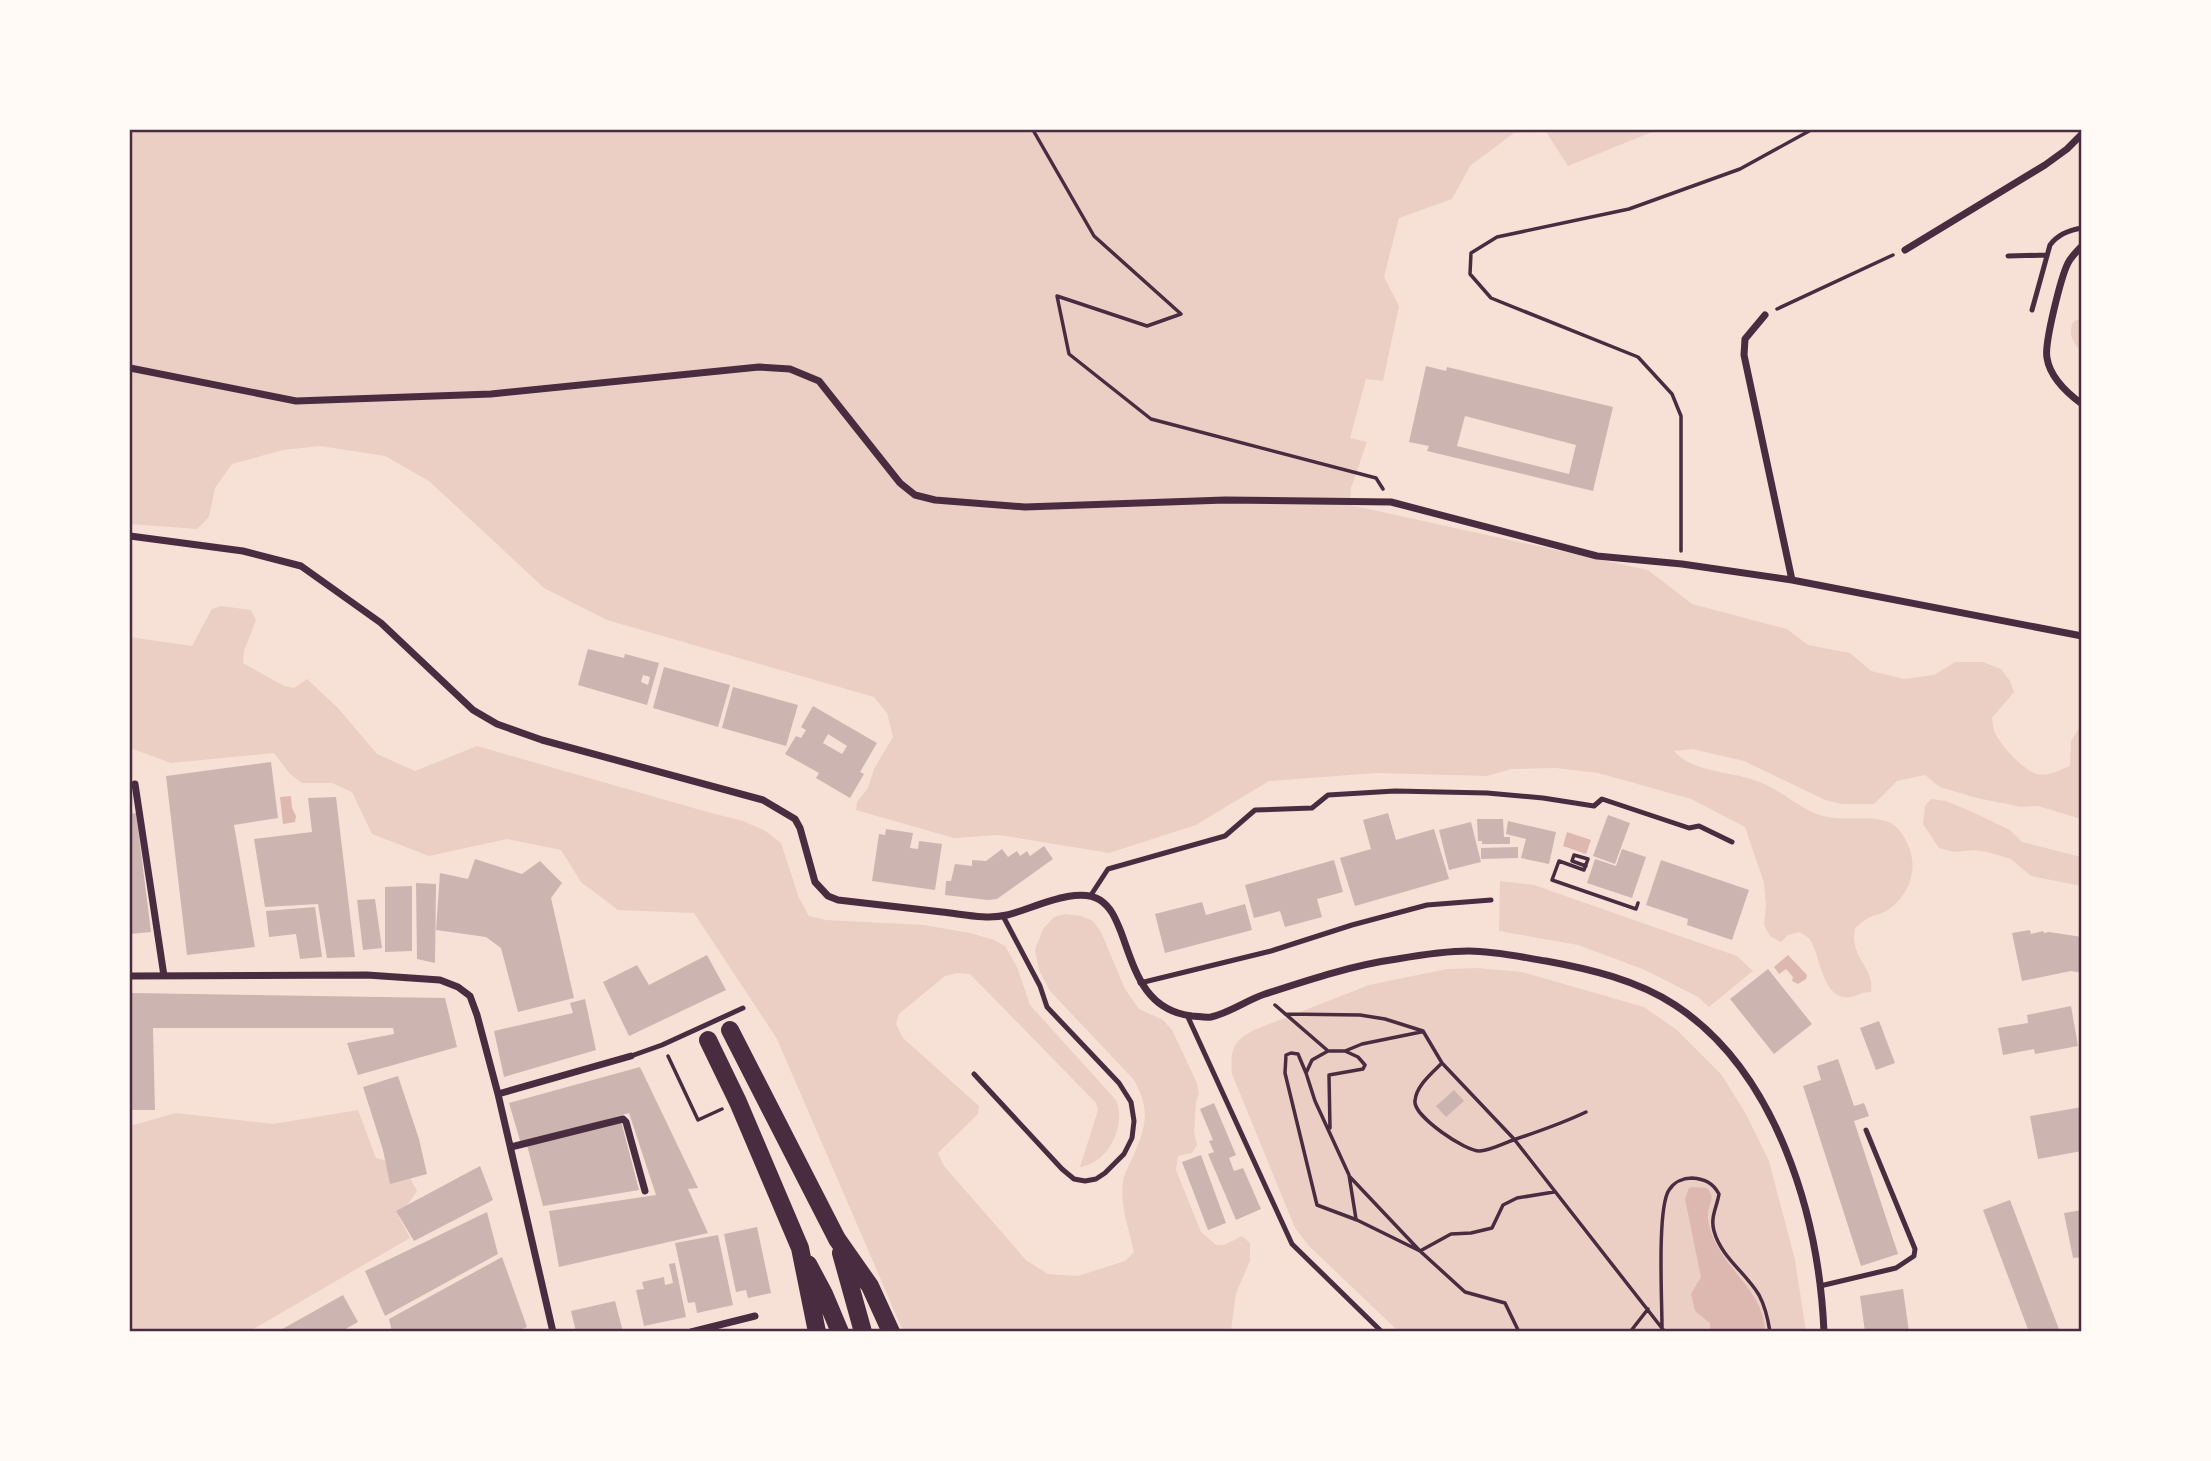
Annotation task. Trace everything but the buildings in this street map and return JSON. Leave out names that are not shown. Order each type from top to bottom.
[{"type":"main road","points":[[730,1030],[837,1240],[870,1286],[891,1332]]},
{"type":"main road","points":[[708,1040],[840,1332]]},
{"type":"main road","points":[[837,1240],[863,1332]]},
{"type":"main road","points":[[800,1248],[817,1332]]},
{"type":"street","points":[[1905,250],[2045,165],[2067,149],[2081,134]]},
{"type":"street","points":[[2081,246],[2068,263],[2046,343],[2046,358],[2053,374],[2067,393],[2081,404]]},
{"type":"street","points":[[1765,315],[1745,339],[1744,355],[1791,580]]},
{"type":"street","points":[[130,368],[296,401],[491,394],[758,367],[790,369],[819,381],[900,484],[915,495],[935,500],[1024,507],[1225,500],[1391,502],[1597,556],[1682,564],[1791,580],[2081,636]]},
{"type":"street","points":[[130,536],[243,551],[302,566],[381,623],[473,710],[497,724],[542,740],[763,800],[795,819],[815,882],[828,896],[838,900],[959,914],[1003,916],[1073,895],[1091,895],[1104,902],[1113,913],[1140,983],[1162,1006],[1187,1015],[1210,1017],[1262,995],[1354,967],[1396,959],[1469,951],[1570,966],[1637,985],[1675,1005],[1710,1033],[1751,1082],[1787,1149],[1808,1222],[1820,1286],[1824,1332]]},
{"type":"street","points":[[135,784],[164,976]]},
{"type":"street","points":[[130,976],[368,975],[440,980],[458,987],[470,996],[498,1094],[553,1332]]},
{"type":"street","points":[[498,1094],[631,1056]]},
{"type":"street","points":[[510,1147],[622,1119],[626,1122],[645,1191]]},
{"type":"street","points":[[691,1332],[755,1316]]},
{"type":"lane","points":[[2032,310],[2050,245],[2056,237],[2081,228]]},
{"type":"lane","points":[[2008,256],[2047,255]]},
{"type":"lane","points":[[1091,895],[1108,869],[1225,836],[1255,810],[1312,808],[1328,795],[1395,791],[1487,793],[1594,806],[1602,799],[1689,828],[1699,826],[1732,842]]},
{"type":"lane","points":[[1140,983],[1271,951],[1427,905],[1491,900]]},
{"type":"lane","points":[[974,1074],[1074,1179],[1096,1179],[1124,1154],[1132,1138],[1134,1121],[1131,1102],[1119,1083],[1047,1007],[1040,986],[1003,916]]},
{"type":"lane","points":[[631,1056],[662,1045],[743,1008]]},
{"type":"lane","points":[[1187,1015],[1292,1244],[1382,1332]]},
{"type":"lane","points":[[1820,1286],[1896,1268],[1913,1256],[1915,1249],[1866,1130]]},
{"type":"path","points":[[1033,130],[1094,236],[1181,314],[1147,326],[1057,296],[1069,354],[1151,419],[1376,478],[1391,502]]},
{"type":"path","points":[[1682,564],[1681,416],[1672,394],[1638,357],[1491,298],[1470,274],[1471,253],[1497,237],[1629,209],[1740,169],[1811,130]]},
{"type":"path","points":[[1765,315],[1905,250]]},
{"type":"path","points":[[1586,866],[1584,870],[1559,861],[1552,880],[1636,909],[1638,903]]},
{"type":"path","points":[[1262,995],[1328,1051]]},
{"type":"path","points":[[1285,1014],[1385,1018],[1423,1031],[1442,1063],[1514,1139],[1664,1329]]},
{"type":"path","points":[[1307,1073],[1312,1060],[1328,1051],[1345,1051],[1362,1044],[1423,1031]]},
{"type":"path","points":[[662,1045],[698,1120],[738,1102]]},
{"type":"path","points":[[1330,1131],[1329,1075],[1363,1069],[1365,1065],[1358,1057],[1345,1051]]},
{"type":"path","points":[[1357,1220],[1349,1175],[1315,1101],[1307,1073],[1298,1054],[1286,1055],[1284,1073],[1317,1205],[1357,1220],[1420,1251]]},
{"type":"path","points":[[1442,1063],[1419,1088],[1415,1107],[1457,1144],[1476,1152],[1545,1130],[1586,1112]]},
{"type":"path","points":[[1349,1175],[1420,1251],[1465,1292],[1505,1303],[1519,1332]]},
{"type":"path","points":[[1664,1329],[1663,1208],[1669,1189],[1681,1179],[1693,1178],[1714,1185],[1719,1194],[1713,1215],[1714,1232],[1727,1255],[1759,1295],[1768,1317],[1770,1332]]},
{"type":"path","points":[[1420,1251],[1451,1234],[1492,1228],[1503,1205],[1517,1198],[1555,1192]]},
{"type":"path","points":[[1630,1332],[1648,1309]]},
{"type":"shaded area","points":[[130,130],[1657,130],[1568,166],[1546,132],[1514,133],[1470,166],[1452,199],[1399,218],[1384,277],[1399,306],[1383,381],[1366,379],[1350,438],[1367,442],[1351,488],[1350,505],[1648,570],[1692,604],[1787,629],[1808,645],[1850,653],[1871,671],[1904,679],[1934,675],[1955,662],[1983,662],[2001,669],[2014,692],[1992,718],[1994,729],[2003,745],[2026,768],[2045,775],[2070,766],[2071,741],[2081,725],[2081,819],[2038,806],[2021,807],[1977,798],[1940,787],[1925,775],[1897,781],[1874,804],[1842,804],[1825,800],[1744,761],[1692,749],[1674,751],[1692,764],[1703,768],[1762,783],[1823,816],[1882,820],[1891,823],[1901,832],[1911,854],[1910,881],[1895,904],[1855,928],[1854,939],[1858,955],[1869,975],[1871,992],[1850,997],[1833,992],[1808,937],[1799,932],[1788,935],[1781,942],[1770,936],[1764,925],[1764,883],[1745,827],[1691,799],[1598,773],[1556,768],[1512,769],[1487,776],[1377,773],[1269,781],[1196,825],[1109,853],[999,835],[954,838],[856,810],[857,802],[868,788],[874,769],[893,737],[887,713],[874,697],[607,620],[544,588],[429,481],[385,456],[320,446],[283,450],[232,464],[215,488],[209,517],[197,529],[130,524]]},
{"type":"shaded area","points":[[2082,319],[2081,352],[2073,341],[2071,330],[2074,321]]},
{"type":"shaded area","points":[[221,606],[251,610],[256,620],[244,651],[243,663],[284,686],[294,688],[307,679],[338,708],[377,754],[415,771],[477,746],[743,821],[764,830],[781,843],[799,898],[809,916],[826,920],[924,925],[970,933],[1005,946],[1017,967],[1030,1005],[1116,1100],[1119,1110],[1117,1131],[1113,1142],[1099,1159],[1080,1167],[1098,1110],[1096,1103],[970,974],[945,976],[899,1014],[896,1024],[903,1038],[979,1106],[978,1114],[938,1153],[944,1166],[1026,1260],[1048,1274],[1078,1276],[1125,1261],[1134,1252],[1122,1196],[1125,1174],[1144,1127],[1143,1101],[1134,1080],[1050,991],[1039,970],[1035,950],[1043,929],[1054,917],[1065,914],[1093,921],[1101,932],[1125,989],[1139,1009],[1163,1020],[1172,1030],[1197,1083],[1199,1094],[1194,1132],[1197,1145],[1192,1153],[1178,1156],[1176,1170],[1201,1232],[1216,1245],[1224,1245],[1242,1236],[1250,1243],[1250,1261],[1236,1293],[1231,1331],[903,1331],[777,1039],[694,913],[618,910],[581,882],[561,850],[507,839],[429,856],[372,834],[352,792],[332,783],[302,783],[290,774],[274,753],[171,763],[130,748],[130,637],[192,646],[212,609]]},
{"type":"shaded area","points":[[291,796],[295,822],[283,824],[280,797]]},
{"type":"shaded area","points":[[1931,799],[1946,801],[1970,811],[2010,830],[2022,842],[2081,857],[2081,886],[2031,876],[2011,859],[1987,852],[1954,852],[1939,848],[1923,824],[1925,806]]},
{"type":"shaded area","points":[[1567,832],[1591,840],[1586,854],[1563,846]]},
{"type":"shaded area","points":[[1500,881],[1534,885],[1737,956],[1753,971],[1709,1007],[1698,997],[1645,970],[1578,945],[1499,931]]},
{"type":"shaded area","points":[[1788,955],[1807,975],[1806,979],[1798,984],[1792,981],[1793,977],[1786,969],[1779,974],[1774,967]]},
{"type":"shaded area","points":[[1477,968],[1522,972],[1644,1007],[1677,1030],[1721,1074],[1746,1114],[1769,1161],[1795,1260],[1806,1331],[1398,1331],[1309,1246],[1295,1228],[1232,1074],[1233,1052],[1237,1042],[1254,1030],[1369,985],[1447,969]]},
{"type":"shaded area","points":[[358,1110],[376,1158],[403,1165],[417,1191],[399,1217],[410,1238],[250,1331],[130,1332],[130,1126],[176,1113],[273,1124]]},
{"type":"shaded area","points":[[1689,1188],[1707,1188],[1710,1191],[1712,1197],[1708,1217],[1712,1234],[1723,1256],[1753,1295],[1763,1318],[1765,1331],[1710,1331],[1710,1323],[1695,1311],[1691,1294],[1701,1277],[1685,1199]]}]
